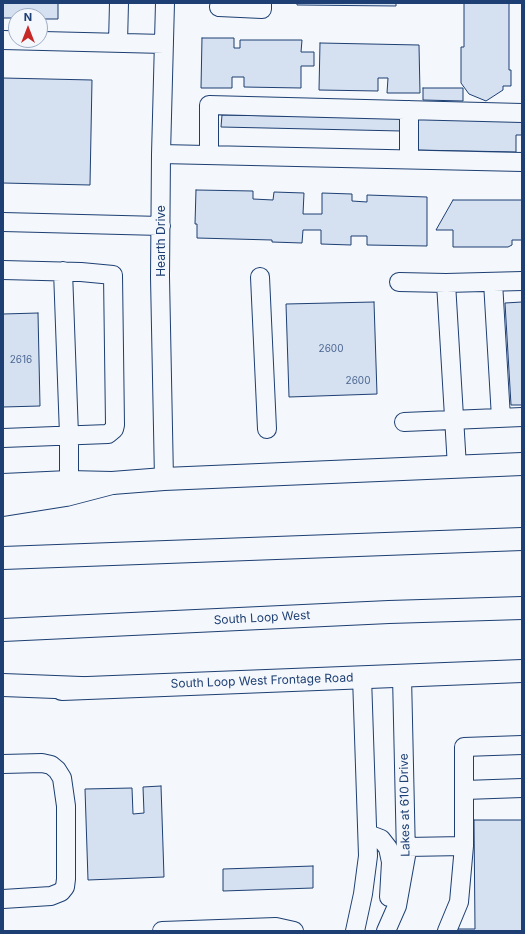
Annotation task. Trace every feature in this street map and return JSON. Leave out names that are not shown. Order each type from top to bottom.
[{"type":"main road","points":[[3,485],[69,482],[112,483],[164,479],[522,464]]},
{"type":"main road","points":[[3,505],[66,495],[112,483]]},
{"type":"main road","points":[[3,558],[522,539]]},
{"type":"main road","name":"South Loop West","points":[[3,630],[389,612],[522,608]]},
{"type":"main road","name":"South Loop West Frontage Road","points":[[3,694],[81,688],[522,671]]},
{"type":"main road","points":[[3,685],[81,688]]},
{"type":"street","points":[[118,43],[119,3]]},
{"type":"street","name":"Hearth Drive","points":[[164,479],[160,276],[161,154],[165,3]]},
{"type":"street","points":[[220,3],[220,8],[262,8],[262,3]]},
{"type":"street","points":[[3,40],[164,44]]},
{"type":"street","points":[[215,154],[209,132],[209,105],[522,113]]},
{"type":"street","points":[[409,110],[409,159]]},
{"type":"street","points":[[161,154],[522,162]]},
{"type":"street","points":[[3,222],[161,226]]},
{"type":"street","points":[[3,270],[91,272],[113,275],[115,424],[114,429],[108,434],[3,438]]},
{"type":"street","points":[[63,271],[69,435],[69,482]]},
{"type":"street","points":[[260,277],[267,429]]},
{"type":"street","points":[[398,282],[446,283],[522,281]]},
{"type":"street","points":[[493,282],[501,418]]},
{"type":"street","points":[[446,283],[456,467]]},
{"type":"street","points":[[404,422],[522,417]]},
{"type":"street","name":"Lakes at 610 Drive","points":[[384,931],[397,906],[406,856],[402,676]]},
{"type":"street","points":[[355,931],[363,894],[368,856],[362,678]]},
{"type":"street","points":[[446,931],[459,902],[464,846],[464,747],[522,745]]},
{"type":"street","points":[[3,764],[46,763],[57,770],[62,778],[66,806],[66,879],[65,886],[61,892],[51,896],[3,899]]},
{"type":"street","points":[[465,790],[522,788]]},
{"type":"street","name":"Lakes at 610 Drive","points":[[368,834],[381,839],[388,848],[391,862],[389,902],[384,931]]},
{"type":"street","points":[[406,847],[464,846]]},
{"type":"street","points":[[162,931],[276,927],[294,931]]},
{"type":"building","points":[[3,3],[58,3],[58,19],[48,19],[48,8],[8,8],[8,18],[3,18]]},
{"type":"building","points":[[297,3],[396,3],[396,6],[297,5]]},
{"type":"building","points":[[464,3],[509,3],[509,70],[511,70],[511,86],[503,86],[503,90],[486,101],[469,94],[461,83],[461,47],[464,47]]},
{"type":"building","points":[[202,38],[234,38],[234,48],[240,48],[240,40],[302,40],[301,52],[314,52],[314,66],[301,66],[301,88],[244,87],[244,77],[232,77],[232,88],[201,88]]},
{"type":"building","points":[[320,43],[419,45],[420,93],[387,93],[388,78],[378,78],[378,91],[319,90]]},
{"type":"building","points":[[3,78],[92,80],[90,185],[3,183]]},
{"type":"building","points":[[423,88],[463,88],[463,101],[423,100]]},
{"type":"building","points":[[222,115],[401,118],[401,131],[221,127]]},
{"type":"building","points":[[416,119],[522,121],[522,135],[516,135],[516,152],[415,150]]},
{"type":"building","points":[[196,190],[253,191],[253,199],[273,200],[274,192],[304,193],[303,214],[322,214],[322,193],[352,194],[352,201],[367,202],[367,195],[427,197],[427,246],[367,245],[367,236],[351,236],[351,245],[321,244],[321,230],[303,230],[302,243],[272,242],[272,240],[197,238],[197,224],[195,224]]},
{"type":"building","points":[[453,200],[522,200],[522,240],[512,240],[512,245],[508,247],[453,247],[453,230],[436,230]]},
{"type":"building","points":[[374,302],[377,394],[289,397],[286,304]]},
{"type":"building","points":[[522,302],[522,405],[511,405],[505,303]]},
{"type":"building","points":[[38,313],[40,406],[3,407],[3,314]]},
{"type":"building","points":[[161,786],[164,877],[88,880],[85,789],[132,788],[133,814],[144,813],[143,787]]},
{"type":"building","points":[[474,820],[522,820],[522,931],[455,931],[455,929],[475,929]]},
{"type":"building","points":[[313,866],[313,888],[223,891],[223,869]]}]
